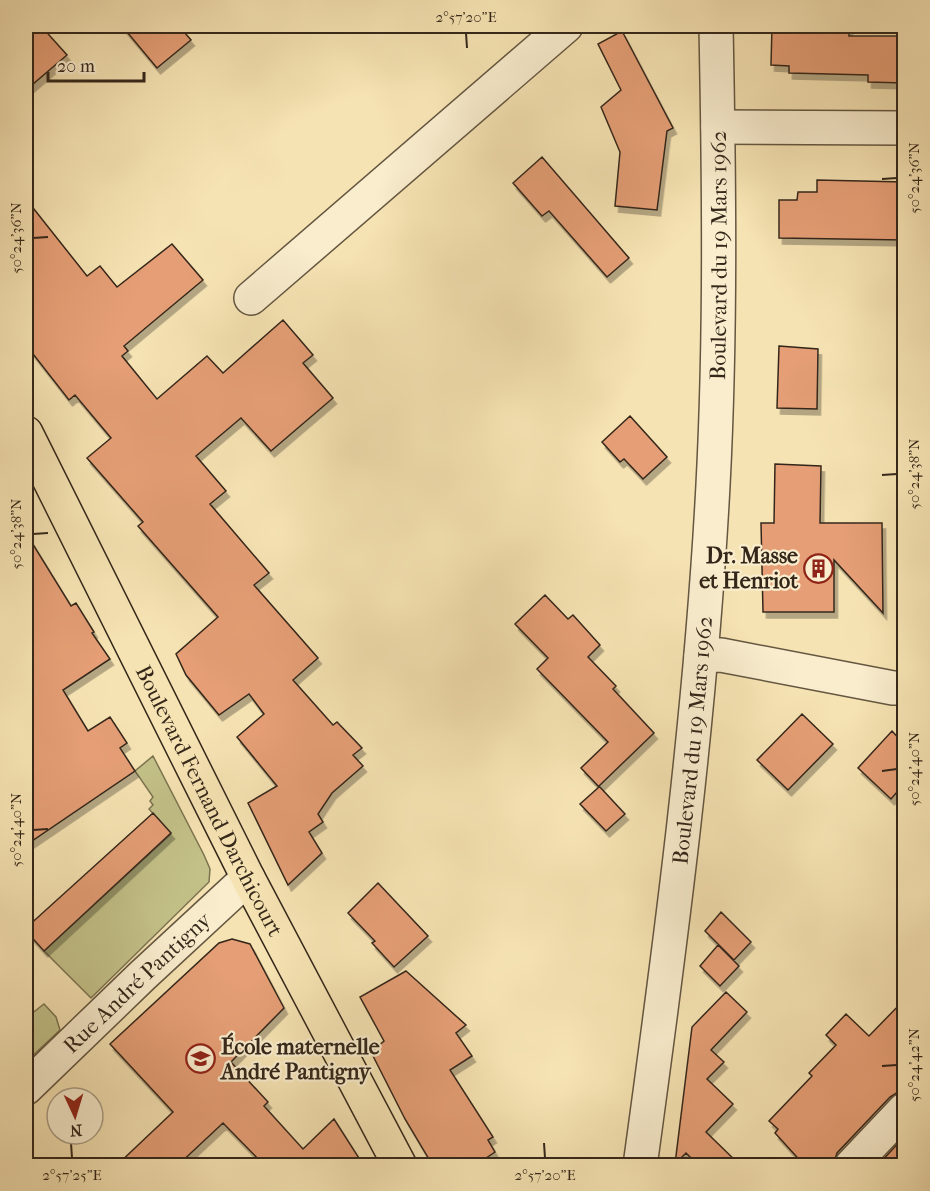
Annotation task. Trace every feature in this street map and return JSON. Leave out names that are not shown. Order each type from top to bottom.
[{"type":"main road","name":"Boulevard Fernand Darchicourt","points":[[26,433],[248,878],[400,1166]]},
{"type":"street","points":[[251,298],[566,26]]},
{"type":"street","name":"Boulevard du 19 Mars 1962","points":[[640,1166],[689,786],[713,484],[717,345],[716,26]]},
{"type":"street","points":[[718,127],[904,128]]},
{"type":"street","points":[[701,656],[721,656],[893,688],[904,688]]},
{"type":"street","name":"Rue André Pantigny","points":[[26,1088],[248,878]]},
{"type":"street","points":[[851,1166],[904,1110]]},
{"type":"shaded area","points":[[153,756],[204,855],[210,869],[209,882],[91,998],[44,951],[171,834],[149,809],[153,805],[150,801],[153,797],[135,771]]},
{"type":"shaded area","points":[[44,1004],[56,1017],[60,1030],[26,1062],[26,1018]]},
{"type":"building","points":[[26,26],[41,26],[67,55],[26,90]]},
{"type":"building","points":[[122,26],[179,26],[191,40],[157,68]]},
{"type":"building","points":[[772,26],[849,27],[849,36],[904,36],[904,83],[868,82],[868,75],[789,73],[789,66],[771,65]]},
{"type":"building","points":[[622,31],[673,128],[667,131],[657,210],[615,206],[620,152],[601,107],[621,90],[598,44]]},
{"type":"building","points":[[542,157],[629,258],[607,277],[549,211],[542,216],[513,183]]},
{"type":"building","points":[[817,180],[904,182],[904,240],[779,238],[779,200],[797,200],[798,192],[817,192]]},
{"type":"building","points":[[26,199],[87,276],[100,266],[117,287],[172,244],[203,280],[124,346],[128,351],[122,356],[157,399],[207,356],[223,373],[283,320],[313,355],[303,363],[333,398],[271,451],[241,418],[196,456],[226,491],[210,504],[269,573],[254,585],[318,658],[293,680],[333,725],[337,722],[362,748],[353,755],[363,766],[332,793],[318,814],[323,822],[309,832],[322,853],[288,885],[248,803],[277,786],[237,737],[264,714],[249,694],[219,715],[186,675],[176,654],[218,617],[138,526],[143,522],[87,458],[111,438],[75,395],[69,400],[26,345]]},
{"type":"building","points":[[779,346],[818,349],[817,409],[777,408]]},
{"type":"building","points":[[630,416],[667,457],[643,479],[624,459],[620,462],[602,442]]},
{"type":"building","name":"Dr. Masse et Henriot","points":[[775,464],[821,466],[820,523],[882,523],[883,613],[834,560],[834,612],[763,612],[761,523],[774,523]]},
{"type":"building","points":[[26,533],[71,606],[76,603],[94,632],[92,633],[110,659],[63,690],[88,731],[110,717],[127,743],[120,748],[135,771],[26,845]]},
{"type":"building","points":[[545,595],[568,619],[573,615],[600,645],[588,657],[616,686],[613,689],[654,733],[599,786],[625,814],[606,831],[580,804],[599,787],[581,768],[608,742],[537,669],[548,658],[515,624]]},
{"type":"building","points":[[802,714],[833,744],[788,790],[757,760]]},
{"type":"building","points":[[892,731],[904,744],[904,784],[891,799],[858,768]]},
{"type":"building","points":[[153,813],[171,833],[44,951],[26,931],[26,928]]},
{"type":"building","points":[[378,883],[428,936],[394,967],[372,943],[375,941],[348,913]]},
{"type":"building","points":[[721,912],[751,942],[734,960],[705,931]]},
{"type":"building","points":[[232,939],[250,944],[284,1008],[231,1062],[268,1102],[264,1106],[303,1149],[334,1119],[364,1166],[265,1166],[223,1123],[177,1166],[116,1166],[173,1112],[110,1044],[219,943]]},
{"type":"building","points":[[718,945],[739,966],[720,986],[700,966]]},
{"type":"building","points":[[406,971],[466,1025],[456,1033],[472,1056],[450,1070],[493,1137],[488,1140],[495,1152],[474,1166],[433,1166],[405,1119],[371,1052],[384,1041],[360,997]]},
{"type":"building","points":[[726,992],[747,1012],[711,1050],[724,1062],[707,1079],[733,1104],[706,1132],[741,1166],[699,1166],[686,1153],[675,1164],[692,1027]]},
{"type":"building","points":[[904,1000],[904,1092],[898,1092],[890,1097],[837,1153],[833,1166],[805,1166],[775,1133],[778,1129],[769,1121],[812,1076],[809,1073],[836,1045],[826,1035],[846,1014],[869,1036]]},
{"type":"building","points":[[904,1137],[904,1166],[877,1166]]},
{"type":"place","name":"Dr. Masse et Henriot","points":[[819,568]]},
{"type":"place","name":"École maternelle André Pantigny","points":[[200,1059]]}]
